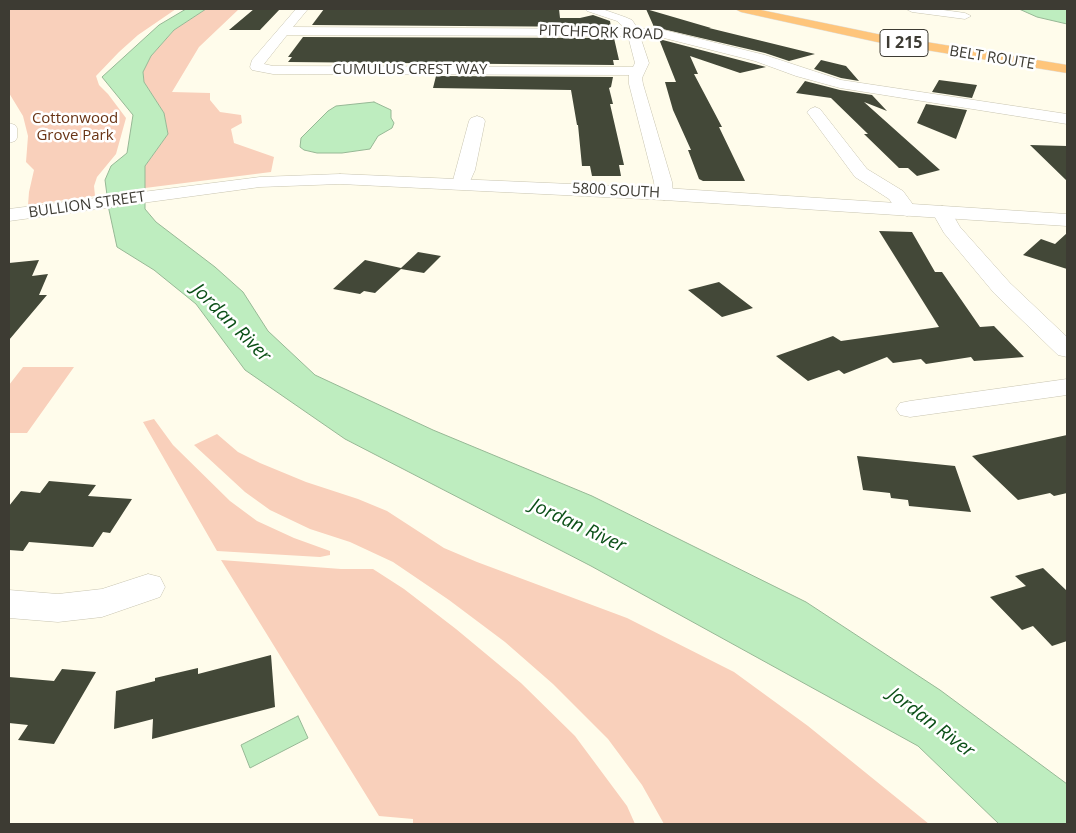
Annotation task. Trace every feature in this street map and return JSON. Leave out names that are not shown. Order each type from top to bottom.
[{"type":"highway","name":"BELT ROUTE","points":[[741,9],[894,41],[1067,69]]},
{"type":"highway","name":"BELT ROUTE","points":[[790,9],[910,32],[1032,51]]},
{"type":"street","name":"CUMULUS CREST WAY","points":[[302,9],[257,63],[256,66],[258,68],[273,70],[638,71]]},
{"type":"street","points":[[591,9],[625,21],[630,25],[633,32],[642,66],[638,71],[636,84],[663,182],[664,194]]},
{"type":"street","points":[[912,9],[965,16]]},
{"type":"street","name":"PITCHFORK ROAD","points":[[283,31],[633,32],[670,35],[760,58],[801,73],[840,84],[1028,120],[1067,119]]},
{"type":"street","points":[[815,112],[861,173],[896,195],[907,210]]},
{"type":"street","points":[[461,184],[477,122]]},
{"type":"street","points":[[9,128],[9,138]]},
{"type":"street","name":"5800 SOUTH","points":[[166,194],[260,182],[340,179],[664,194],[1067,220]]},
{"type":"street","name":"BULLION STREET","points":[[9,216],[166,194]]},
{"type":"street","points":[[942,212],[951,229],[1002,288],[1067,350]]},
{"type":"street","points":[[910,409],[1067,387]]},
{"type":"street","points":[[9,604],[58,608],[102,603],[148,587]]},
{"type":"green space","name":"Cottonwood Grove Park","points":[[9,9],[176,9],[138,35],[96,76],[99,85],[126,118],[116,154],[97,177],[94,186],[95,196],[28,205],[34,170],[26,162],[28,136],[23,116],[9,93]]},
{"type":"green space","points":[[206,9],[239,9],[199,47],[172,92],[210,93],[210,100],[220,112],[241,115],[242,123],[231,129],[234,143],[274,157],[271,172],[145,188],[145,166],[168,134],[164,113],[144,82],[143,72],[151,56],[174,30]]},
{"type":"green space","points":[[23,367],[74,367],[27,433],[9,433],[9,385]]},
{"type":"green space","points":[[154,419],[173,445],[230,501],[257,521],[294,538],[330,551],[330,555],[320,557],[217,551],[143,422]]},
{"type":"green space","points":[[217,434],[238,452],[260,463],[306,482],[358,499],[387,511],[444,548],[627,618],[734,672],[808,726],[929,824],[664,824],[642,785],[608,739],[553,684],[505,642],[449,600],[393,562],[350,542],[310,529],[270,510],[245,492],[194,445]]},
{"type":"green space","points":[[221,560],[341,569],[373,569],[404,589],[456,629],[521,683],[575,736],[627,806],[635,824],[413,824],[413,819],[379,816]]},
{"type":"water","name":"Jordan River","points":[[186,9],[206,9],[174,30],[151,56],[143,72],[144,82],[164,113],[168,134],[145,166],[145,209],[156,222],[215,267],[243,292],[268,331],[315,375],[433,430],[592,496],[806,602],[940,690],[1067,784],[1067,824],[999,824],[918,746],[591,566],[345,439],[245,370],[196,304],[154,270],[117,247],[109,210],[105,180],[111,166],[127,153],[133,115],[102,77],[159,25]]},
{"type":"water","points":[[1019,9],[1067,9],[1067,24],[1037,17]]},
{"type":"water","points":[[374,102],[391,110],[391,118],[394,123],[392,128],[378,136],[370,149],[342,153],[317,153],[300,147],[301,138],[328,111],[336,106]]},
{"type":"water","points":[[298,716],[308,738],[250,768],[241,745]]},
{"type":"building","points":[[254,9],[280,9],[260,30],[229,30]]},
{"type":"building","points":[[324,9],[559,9],[560,18],[580,18],[593,15],[610,21],[611,27],[312,25]]},
{"type":"building","points":[[646,9],[711,28],[709,28],[815,54],[789,61],[765,53],[654,27]]},
{"type":"building","points":[[303,37],[614,38],[619,60],[613,60],[614,65],[288,62],[292,57],[288,57]]},
{"type":"building","points":[[659,39],[766,67],[740,73],[690,56],[698,74],[694,74],[722,127],[719,127],[745,181],[703,181],[699,179],[688,150],[691,150],[673,110],[665,82],[676,82]]},
{"type":"building","points":[[821,60],[846,66],[859,81],[841,78],[814,69]]},
{"type":"building","points":[[436,76],[613,77],[611,87],[609,88],[613,104],[610,104],[624,165],[619,165],[621,176],[592,176],[590,166],[582,166],[578,125],[571,90],[433,88]]},
{"type":"building","points":[[939,80],[977,85],[972,98],[932,92]]},
{"type":"building","points":[[805,81],[840,90],[872,95],[887,111],[864,102],[940,170],[917,176],[908,168],[899,168],[831,98],[796,93]]},
{"type":"building","points":[[926,104],[967,110],[956,139],[917,123]]},
{"type":"building","points":[[1030,145],[1067,146],[1067,181]]},
{"type":"building","points":[[879,231],[912,232],[935,272],[942,272],[980,327],[994,326],[1024,357],[974,361],[971,357],[926,364],[921,359],[893,363],[887,357],[844,374],[839,370],[808,381],[776,356],[833,336],[841,341],[939,327]]},
{"type":"building","points":[[1067,233],[1067,269],[1023,255],[1041,239],[1055,244]]},
{"type":"building","points":[[418,252],[441,256],[424,273],[401,269],[375,293],[364,291],[360,294],[333,289],[365,260],[401,268]]},
{"type":"building","points":[[39,260],[32,276],[48,274],[39,295],[47,295],[9,340],[9,263]]},
{"type":"building","points":[[719,282],[753,308],[722,317],[688,290]]},
{"type":"building","points":[[1067,435],[1067,493],[1054,496],[1050,493],[1018,500],[972,456]]},
{"type":"building","points":[[857,456],[955,466],[971,512],[909,506],[908,500],[891,498],[890,493],[863,490]]},
{"type":"building","points":[[49,481],[96,485],[88,496],[132,499],[110,533],[103,532],[93,547],[29,542],[23,551],[9,550],[9,506],[21,491],[40,493]]},
{"type":"building","points":[[1043,568],[1067,591],[1067,641],[1052,646],[1033,626],[1022,630],[990,597],[1026,586],[1015,576]]},
{"type":"building","points":[[271,655],[275,707],[152,739],[153,719],[114,729],[116,691],[155,681],[155,678],[198,668],[198,674]]},
{"type":"building","points":[[62,669],[96,672],[54,744],[18,740],[28,725],[9,723],[9,677],[54,681]]}]
